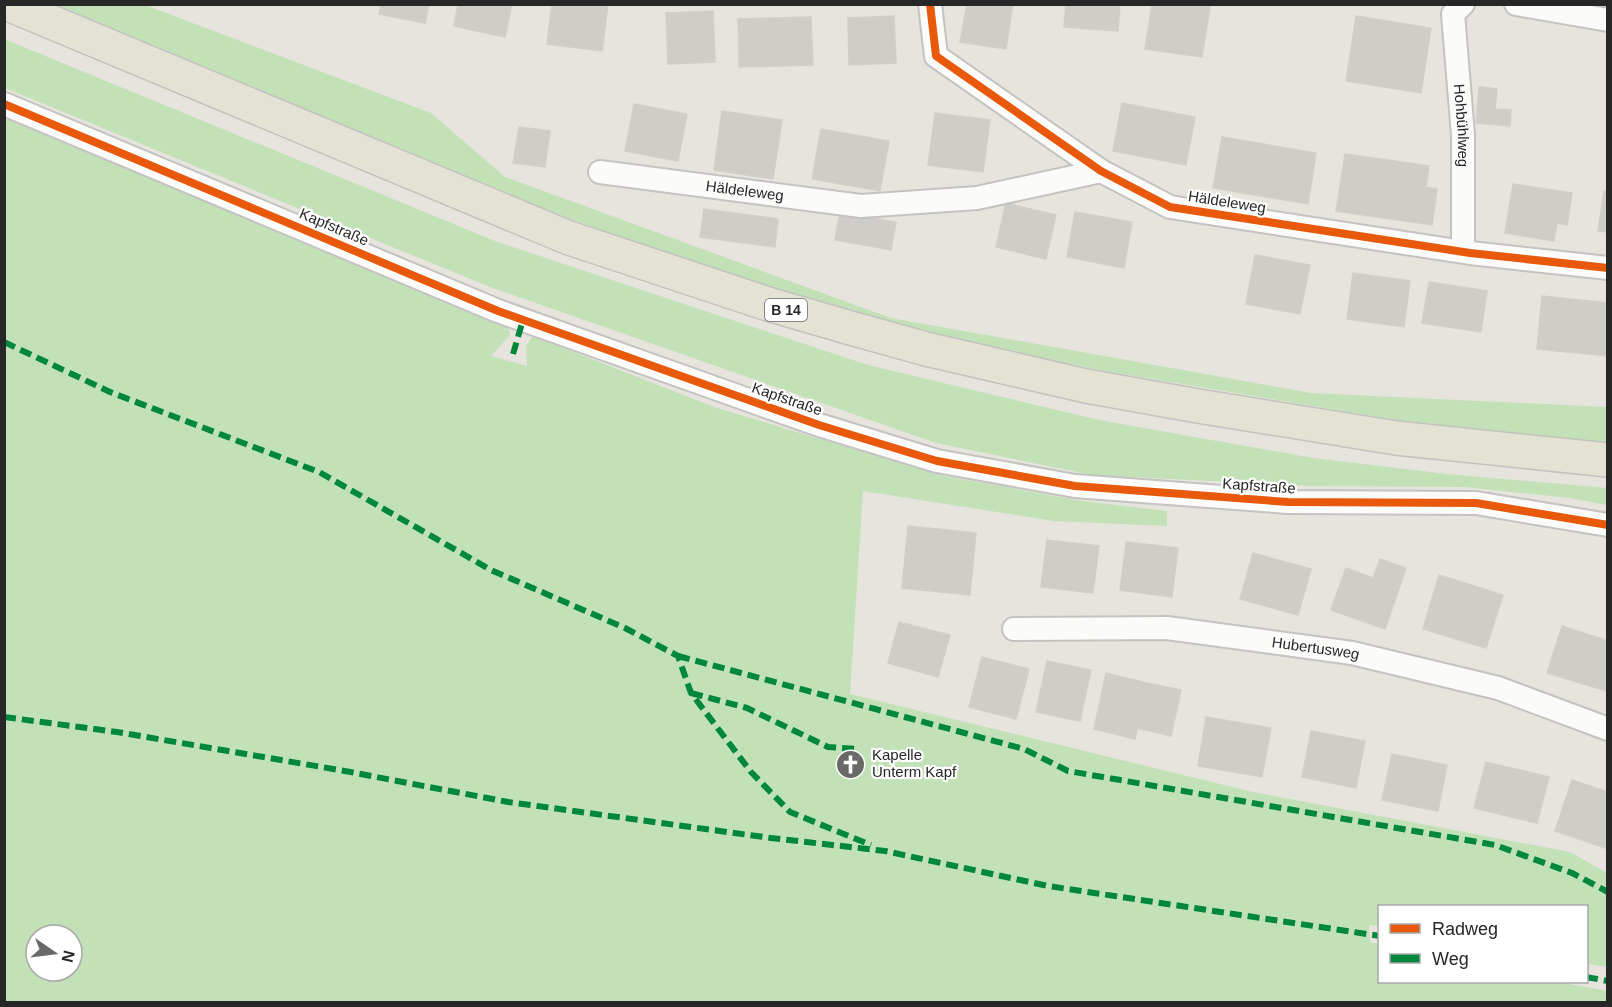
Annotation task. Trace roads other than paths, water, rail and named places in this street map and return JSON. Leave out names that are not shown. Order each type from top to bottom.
[{"type":"main road","name":"B 14","points":[[8,4],[570,238],[768,304],[847,327],[926,349],[1075,383],[1198,406],[1396,438],[1608,460]]},
{"type":"street","name":"Häldeleweg","points":[[930,4],[936,56],[1101,171],[1170,207],[1463,252],[1608,268]]},
{"type":"street","name":"Hohbühlweg","points":[[1463,4],[1454,14],[1463,135],[1463,252]]},
{"type":"street","points":[[1515,4],[1608,20]]},
{"type":"street","name":"Kapfstraße","points":[[4,104],[498,311],[819,425],[937,461],[1075,486],[1288,502],[1476,503],[1608,525]]},
{"type":"street","name":"Häldeleweg","points":[[600,172],[861,206],[977,198],[1101,171]]},
{"type":"street","name":"Hubertusweg","points":[[1014,629],[1167,628],[1352,653],[1498,688],[1608,729]]},
{"type":"place","name":"Kapelle Unterm Kapf","points":[[851,764]]}]
